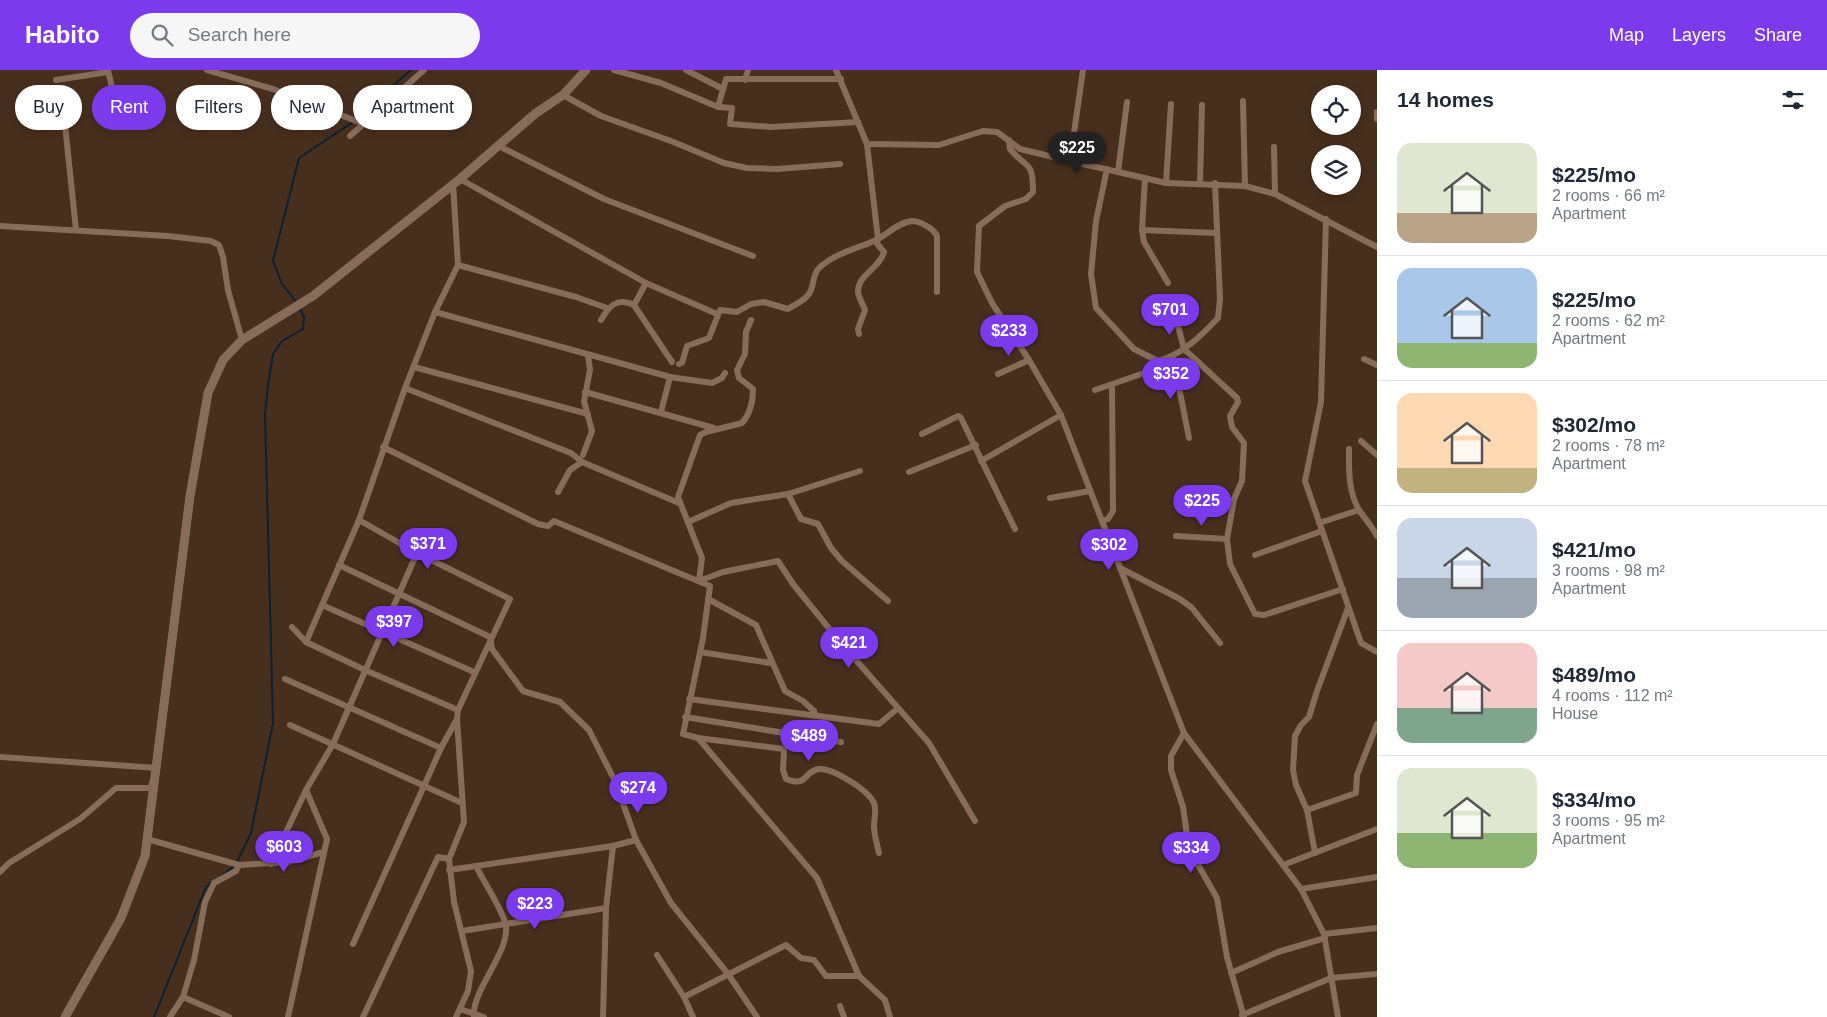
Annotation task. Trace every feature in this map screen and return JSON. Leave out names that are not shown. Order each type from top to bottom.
[{"type":"street","points":[[207,70],[273,89],[353,119]]},
{"type":"street","points":[[406,85],[424,70]]},
{"type":"street","points":[[65,1017],[121,918],[145,856],[190,496],[208,394],[223,360],[232,348],[242,340],[294,310],[313,296],[499,146],[536,113],[563,95],[586,70]]},
{"type":"street","points":[[614,70],[661,83],[718,107],[732,109],[730,124],[771,127],[858,122]]},
{"type":"street","points":[[686,70],[723,89]]},
{"type":"street","points":[[745,80],[748,70]]},
{"type":"street","points":[[836,70],[867,144],[877,240],[884,250],[879,264],[860,284],[858,292],[865,310],[858,329],[859,334]]},
{"type":"street","points":[[1070,162],[1083,70]]},
{"type":"street","points":[[56,80],[108,71],[111,85]]},
{"type":"street","points":[[718,107],[726,79],[841,79]]},
{"type":"street","points":[[563,95],[601,116],[724,163],[747,168],[840,164]]},
{"type":"street","points":[[1243,101],[1245,186]]},
{"type":"street","points":[[1118,172],[1127,102]]},
{"type":"street","points":[[1166,183],[1171,104]]},
{"type":"street","points":[[1200,183],[1202,105]]},
{"type":"street","points":[[1377,112],[1377,119]]},
{"type":"street","points":[[66,130],[76,230]]},
{"type":"street","points":[[350,136],[355,130]]},
{"type":"street","points":[[867,144],[939,145],[983,131],[997,132],[1020,148],[1070,162],[1166,183],[1215,183],[1245,186],[1275,194],[1377,247]]},
{"type":"street","points":[[1009,140],[1010,150],[1030,167],[1033,174],[1033,192],[1026,199],[1005,206],[978,226],[977,272],[992,303],[1029,360],[1061,415],[1184,733],[1301,889],[1324,936],[1338,1017]]},
{"type":"street","points":[[499,146],[604,199],[676,224],[753,256]]},
{"type":"street","points":[[1274,147],[1275,194]]},
{"type":"street","points":[[1107,169],[1096,221],[1091,274],[1096,308],[1134,348],[1158,361],[1173,357],[1218,318],[1220,299],[1215,183]]},
{"type":"street","points":[[1145,178],[1142,230],[1144,242],[1168,283]]},
{"type":"street","points":[[306,642],[359,520],[405,388],[435,312],[458,264],[456,181]]},
{"type":"street","points":[[456,181],[646,283],[718,314]]},
{"type":"street","points":[[1326,219],[1321,402],[1305,481],[1361,643],[1377,652]]},
{"type":"street","points":[[601,320],[607,308],[620,301],[634,305],[675,363],[682,363],[687,346],[709,338],[720,310],[725,309],[738,312],[758,302],[788,309],[806,298],[811,291],[817,270],[851,249],[877,240],[910,221],[920,223],[932,230],[937,236],[937,292]]},
{"type":"street","points":[[0,226],[168,236],[211,241],[219,245],[223,257],[228,290],[242,340]]},
{"type":"street","points":[[1142,230],[1216,233]]},
{"type":"street","points":[[458,264],[539,286],[607,308]]},
{"type":"street","points":[[634,305],[646,283]]},
{"type":"street","points":[[435,312],[670,377],[712,383],[722,378],[725,373]]},
{"type":"street","points":[[1176,318],[1184,349],[1237,398],[1238,402],[1230,416],[1232,427],[1244,443],[1242,481],[1234,499],[1227,539],[1230,564],[1255,614],[1259,616],[1343,589]]},
{"type":"street","points":[[698,581],[702,558],[679,503],[680,488],[697,441],[706,432],[742,423],[752,401],[753,389],[739,378],[738,370],[745,354],[746,332],[751,320]]},
{"type":"street","points":[[558,492],[570,470],[582,458],[591,435],[584,401],[590,370],[588,355]]},
{"type":"street","points":[[1173,357],[1189,438]]},
{"type":"street","points":[[1364,359],[1377,365]]},
{"type":"street","points":[[998,374],[1029,360]]},
{"type":"street","points":[[1095,390],[1112,386],[1153,370],[1158,361]]},
{"type":"street","points":[[414,367],[588,414]]},
{"type":"street","points":[[661,412],[670,377]]},
{"type":"street","points":[[1102,521],[1108,519],[1113,511],[1112,386]]},
{"type":"street","points":[[405,388],[571,453],[679,503]]},
{"type":"street","points":[[585,392],[717,429]]},
{"type":"street","points":[[981,461],[1061,415]]},
{"type":"street","points":[[922,434],[960,417],[976,445],[981,461],[1015,530]]},
{"type":"street","points":[[1361,441],[1377,455]]},
{"type":"street","points":[[910,472],[976,445]]},
{"type":"street","points":[[383,448],[538,524],[548,526],[554,521],[710,586],[700,652],[685,716],[683,734],[698,738],[784,749],[786,780],[795,783],[804,781],[818,769],[831,770],[857,786],[873,801],[876,811],[875,836],[879,853]]},
{"type":"street","points":[[1349,449],[1348,476],[1359,510],[1377,536]]},
{"type":"street","points":[[688,522],[731,503],[788,494],[860,471]]},
{"type":"street","points":[[1050,498],[1090,491]]},
{"type":"street","points":[[788,494],[801,519],[818,524],[831,548],[842,561],[888,601]]},
{"type":"street","points":[[1320,523],[1359,510]]},
{"type":"street","points":[[359,520],[417,553],[510,598],[490,637],[458,710],[464,822],[449,859],[449,870],[471,972],[468,991],[456,1017]]},
{"type":"street","points":[[1255,556],[1322,531]]},
{"type":"street","points":[[1176,536],[1227,539]]},
{"type":"street","points":[[271,864],[306,790],[333,744],[384,632],[417,553]]},
{"type":"street","points":[[698,581],[723,572],[778,561],[808,602],[897,709],[929,743],[974,821]]},
{"type":"street","points":[[339,565],[490,637]]},
{"type":"street","points":[[1120,568],[1180,598],[1192,608],[1220,643]]},
{"type":"street","points":[[708,599],[756,625],[785,691],[803,701],[814,711],[816,716]]},
{"type":"street","points":[[322,605],[474,672]]},
{"type":"street","points":[[1315,853],[1307,810],[1296,785],[1293,770],[1296,736],[1301,725],[1310,717],[1348,608]]},
{"type":"street","points":[[292,627],[306,642],[366,671],[458,710]]},
{"type":"street","points":[[490,637],[492,649],[523,691],[560,702],[589,730],[615,781],[636,840],[671,904],[728,974],[757,1017]]},
{"type":"street","points":[[700,652],[772,663]]},
{"type":"street","points":[[285,679],[441,748]]},
{"type":"street","points":[[689,699],[879,724],[897,709]]},
{"type":"street","points":[[685,716],[841,742]]},
{"type":"street","points":[[353,944],[423,786],[457,719]]},
{"type":"street","points":[[1307,810],[1356,793],[1357,775],[1377,724]]},
{"type":"street","points":[[290,725],[462,803]]},
{"type":"street","points":[[1184,733],[1171,756],[1171,770],[1183,807],[1189,850],[1217,898],[1231,974],[1243,1016],[1331,978],[1377,974]]},
{"type":"street","points":[[698,738],[817,878],[859,976],[885,1000],[890,1017]]},
{"type":"street","points":[[0,757],[156,769]]},
{"type":"street","points":[[0,872],[9,863],[80,819],[116,788],[151,788],[156,769]]},
{"type":"street","points":[[288,1017],[327,839],[306,790]]},
{"type":"street","points":[[1283,865],[1377,830]]},
{"type":"street","points":[[147,839],[239,865],[271,864],[324,852]]},
{"type":"street","points":[[449,870],[614,846],[636,840]]},
{"type":"street","points":[[603,1017],[606,908],[614,846]]},
{"type":"street","points":[[362,1017],[438,857],[449,859]]},
{"type":"street","points":[[170,1017],[183,997],[194,960],[204,902],[214,883],[236,871],[239,865]]},
{"type":"street","points":[[474,1015],[504,940],[506,924],[476,866]]},
{"type":"street","points":[[1301,889],[1377,877]]},
{"type":"street","points":[[462,931],[606,908]]},
{"type":"street","points":[[1231,974],[1278,952],[1324,936],[1377,928]]},
{"type":"street","points":[[684,997],[786,945],[801,958],[814,960],[826,976],[859,976]]},
{"type":"street","points":[[657,955],[684,997],[693,1017]]},
{"type":"street","points":[[183,997],[229,1017]]},
{"type":"street","points":[[840,1006],[844,1017]]},
{"type":"street","points":[[460,1009],[484,1017]]},
{"type":"waterway","points":[[394,85],[411,70]]},
{"type":"waterway","points":[[297,303],[282,284],[273,261],[299,158],[353,122]]},
{"type":"waterway","points":[[237,862],[251,833],[273,723],[265,414],[268,385],[273,354],[282,341],[303,329],[304,317],[299,307]]},
{"type":"waterway","points":[[220,877],[234,866]]},
{"type":"waterway","points":[[154,1017],[206,887],[212,882]]}]
